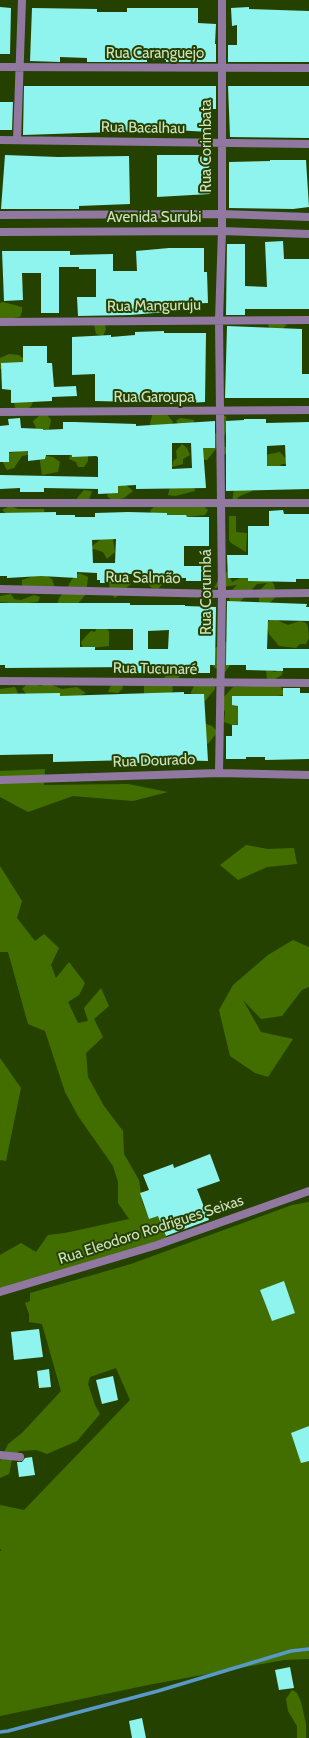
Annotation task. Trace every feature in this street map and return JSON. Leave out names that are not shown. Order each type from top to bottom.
[{"type":"street","points":[[17,140],[22,0]]},
{"type":"street","name":"Rua Corimbata","points":[[220,411],[219,320],[222,231],[222,0]]},
{"type":"street","name":"Rua Caranguejo","points":[[0,67],[309,68]]},
{"type":"street","name":"Rua Bacalhau","points":[[0,140],[309,144]]},
{"type":"street","name":"Avenida Surubi","points":[[0,215],[222,214],[309,217]]},
{"type":"street","name":"Avenida Surubi","points":[[0,232],[222,231],[309,234]]},
{"type":"street","name":"Rua Manguruju","points":[[0,322],[309,320]]},
{"type":"street","name":"Rua Garoupa","points":[[0,412],[309,410]]},
{"type":"street","name":"Rua Corumbá","points":[[219,773],[222,594],[220,411]]},
{"type":"street","points":[[0,503],[309,503]]},
{"type":"street","name":"Rua Salmão","points":[[0,589],[222,594],[309,593]]},
{"type":"street","name":"Rua Tucunaré","points":[[0,681],[309,683]]},
{"type":"street","name":"Rua Dourado","points":[[0,780],[219,773],[309,775]]},
{"type":"street","name":"Rua Eleodoro Rodrigues Seixas","points":[[0,1292],[157,1245],[309,1191]]},
{"type":"street","points":[[0,1455],[20,1457]]},
{"type":"green space","points":[[3,302],[22,307],[20,317],[0,320],[0,303]]},
{"type":"green space","points":[[278,320],[287,325],[282,329],[271,331],[267,323]]},
{"type":"green space","points":[[94,324],[105,325],[106,329],[103,336],[96,334]]},
{"type":"green space","points":[[9,354],[19,355],[31,364],[0,369],[0,358]]},
{"type":"green space","points":[[27,396],[33,402],[31,406],[27,410],[16,410],[13,400]]},
{"type":"green space","points":[[166,413],[173,422],[168,430],[151,434],[150,424],[152,415]]},
{"type":"green space","points":[[47,415],[51,420],[49,429],[43,434],[38,433],[33,421],[39,416]]},
{"type":"green space","points":[[220,416],[226,416],[227,428],[224,438],[225,447],[235,446],[233,454],[222,454],[219,445],[207,460],[194,459],[213,433],[218,434]]},
{"type":"green space","points":[[180,418],[194,420],[193,427],[178,424],[176,421]]},
{"type":"green space","points":[[24,444],[42,455],[53,457],[60,462],[58,472],[42,475],[39,455],[32,454],[22,456],[14,468],[7,470],[2,461],[7,453],[17,452]]},
{"type":"green space","points":[[182,444],[187,448],[190,455],[183,459],[183,464],[172,467],[173,461],[177,458],[176,451]]},
{"type":"green space","points":[[71,452],[88,456],[88,461],[84,467],[78,467],[76,462],[69,459]]},
{"type":"green space","points":[[280,452],[285,458],[295,454],[286,472],[286,464],[282,464],[275,470],[262,471],[260,456]]},
{"type":"green space","points":[[249,483],[252,491],[240,496],[232,503],[234,488]]},
{"type":"green space","points":[[125,484],[133,491],[124,498],[113,501],[107,496],[112,487]]},
{"type":"green space","points":[[170,487],[194,487],[195,491],[175,496],[168,495]]},
{"type":"green space","points":[[84,490],[92,491],[89,500],[78,502],[77,498]]},
{"type":"green space","points":[[157,503],[177,507],[200,503],[208,510],[205,515],[179,518],[155,517],[150,511]]},
{"type":"green space","points":[[10,506],[18,509],[44,509],[45,516],[10,517],[2,510]]},
{"type":"green space","points":[[229,516],[236,516],[236,532],[247,533],[246,552],[231,543],[229,540]]},
{"type":"green space","points":[[102,538],[113,539],[115,552],[107,559],[103,552],[90,548]]},
{"type":"green space","points":[[228,571],[232,582],[244,576],[252,581],[269,579],[274,584],[276,597],[265,607],[259,602],[259,591],[267,583],[257,584],[236,606],[230,602],[228,594],[237,585],[214,588],[218,580]]},
{"type":"green space","points":[[42,573],[52,579],[55,588],[22,587],[22,580]]},
{"type":"green space","points":[[79,573],[88,577],[86,594],[75,607],[57,605],[59,598],[72,579]]},
{"type":"green space","points":[[122,577],[130,577],[131,584],[115,598],[110,592],[109,583]]},
{"type":"green space","points":[[159,577],[164,582],[158,589],[152,588],[149,585],[150,580]]},
{"type":"green space","points":[[11,594],[14,599],[21,600],[34,595],[40,597],[38,602],[27,603],[12,610],[9,603],[0,602],[0,596]]},
{"type":"green space","points":[[269,620],[277,620],[288,625],[300,621],[306,623],[309,638],[306,644],[300,644],[296,648],[279,646],[269,634],[267,626]]},
{"type":"green space","points":[[107,628],[109,632],[109,646],[83,649],[81,642],[91,631],[95,632],[96,629]]},
{"type":"green space","points":[[228,641],[236,658],[225,672],[215,668],[210,662],[215,648]]},
{"type":"green space","points":[[280,667],[283,668],[282,675],[275,679],[267,679],[266,670],[276,672]]},
{"type":"green space","points":[[175,673],[181,675],[172,684],[173,690],[169,696],[144,694],[144,684],[157,683],[166,676]]},
{"type":"green space","points":[[213,677],[215,689],[205,701],[193,700],[191,692],[195,684]]},
{"type":"green space","points":[[113,681],[120,681],[123,688],[118,693],[108,692]]},
{"type":"green space","points":[[28,683],[41,686],[47,683],[62,689],[77,687],[86,693],[77,697],[29,697],[22,689]]},
{"type":"green space","points":[[279,685],[286,694],[258,701],[245,696],[232,697],[248,724],[232,725],[224,722],[225,712],[223,708],[223,698],[233,687]]},
{"type":"green space","points":[[15,687],[18,693],[11,698],[0,694],[0,689]]},
{"type":"green space","points":[[198,721],[212,726],[216,730],[216,734],[208,744],[197,739]]},
{"type":"green space","points":[[45,769],[44,785],[128,784],[168,792],[133,801],[73,796],[28,812],[0,797],[0,771]]},
{"type":"green space","points":[[246,845],[268,849],[294,848],[297,864],[267,867],[238,880],[220,865]]},
{"type":"green space","points":[[0,866],[22,901],[17,918],[35,941],[44,934],[59,948],[51,965],[56,978],[69,962],[85,983],[79,995],[68,1002],[78,1023],[88,1021],[84,1008],[101,988],[109,1006],[94,1019],[103,1037],[86,1053],[88,1077],[104,1106],[123,1131],[124,1154],[139,1180],[142,1201],[149,1219],[162,1213],[166,1237],[174,1238],[0,1289],[0,1255],[21,1243],[36,1252],[48,1235],[65,1233],[129,1219],[118,1203],[118,1182],[113,1166],[78,1116],[65,1092],[45,1031],[28,1024],[8,952],[0,952]]},
{"type":"green space","points":[[293,940],[309,947],[309,987],[302,990],[282,1016],[261,1019],[243,1000],[261,1032],[293,1039],[268,1077],[255,1073],[230,1056],[219,1010],[233,985],[268,955]]},
{"type":"green space","points":[[0,1058],[21,1088],[6,1161],[0,1160]]},
{"type":"green space","points":[[309,1202],[309,1659],[284,1660],[153,1684],[0,1716],[0,1551],[2,1550],[0,1549],[0,1505],[24,1510],[130,1400],[116,1368],[90,1377],[88,1384],[95,1405],[100,1414],[77,1441],[47,1454],[36,1450],[19,1451],[12,1460],[9,1474],[0,1478],[0,1461],[8,1444],[22,1433],[61,1391],[42,1324],[29,1322],[29,1314],[25,1303],[30,1301],[30,1293],[131,1264],[292,1205]]},
{"type":"green space","points":[[292,1690],[297,1693],[301,1702],[306,1724],[306,1738],[297,1738],[297,1726],[288,1711],[286,1699]]},
{"type":"building","points":[[0,7],[11,8],[10,54],[0,54]]},
{"type":"building","points":[[249,7],[249,9],[309,11],[309,62],[228,62],[228,45],[237,45],[237,25],[232,26],[231,8]]},
{"type":"building","points":[[32,8],[97,9],[97,12],[127,12],[127,8],[198,8],[198,23],[216,24],[216,62],[166,62],[166,60],[147,59],[147,62],[87,62],[87,58],[60,57],[60,62],[30,61]]},
{"type":"building","points":[[24,86],[216,86],[216,109],[210,109],[210,132],[173,130],[23,135]]},
{"type":"building","points":[[228,86],[309,86],[309,138],[230,137]]},
{"type":"building","points":[[0,102],[13,102],[12,130],[0,130]]},
{"type":"building","points":[[5,155],[58,157],[129,156],[130,204],[79,206],[79,209],[1,209]]},
{"type":"building","points":[[157,155],[209,155],[210,194],[157,197]]},
{"type":"building","points":[[306,160],[309,207],[293,209],[229,208],[229,162]]},
{"type":"building","points":[[283,241],[284,259],[309,259],[309,309],[245,309],[245,315],[226,315],[227,244],[245,244],[245,286],[267,287],[265,242]]},
{"type":"building","points":[[169,248],[204,248],[204,272],[207,272],[208,303],[178,304],[178,311],[130,315],[78,316],[77,297],[96,297],[96,269],[79,269],[79,267],[59,267],[59,313],[41,313],[41,273],[22,273],[23,300],[4,301],[2,251],[70,251],[70,255],[113,254],[113,271],[137,271],[136,251]]},
{"type":"building","points":[[227,326],[302,329],[302,374],[309,374],[309,398],[225,398]]},
{"type":"building","points":[[164,331],[164,333],[206,333],[205,402],[170,404],[171,399],[137,402],[95,401],[95,374],[72,375],[72,337],[111,335],[111,337],[135,335],[135,332]]},
{"type":"building","points":[[23,346],[47,346],[47,363],[52,363],[54,387],[76,386],[77,396],[52,397],[52,401],[11,403],[11,390],[2,389],[1,363],[23,362]]},
{"type":"building","points":[[20,418],[21,428],[43,430],[63,429],[63,422],[136,424],[136,426],[215,421],[215,448],[203,448],[206,488],[136,489],[136,485],[118,486],[118,493],[98,494],[98,489],[44,488],[44,492],[20,492],[20,488],[0,489],[0,475],[98,477],[98,457],[96,456],[72,457],[72,455],[46,455],[45,459],[28,461],[28,451],[9,452],[9,462],[0,462],[0,426],[9,425],[8,419]],"holes":[[[172,443],[191,443],[192,468],[172,469]]]},
{"type":"building","points":[[266,419],[266,423],[309,422],[309,489],[226,491],[226,421]],"holes":[[[285,445],[286,466],[267,466],[267,446]]]},
{"type":"building","points":[[283,510],[284,514],[309,514],[309,579],[296,579],[296,582],[248,581],[248,578],[228,578],[227,555],[248,555],[248,526],[269,526],[269,511]]},
{"type":"building","points":[[56,512],[56,515],[95,517],[95,513],[128,512],[167,513],[167,515],[186,515],[187,517],[209,517],[209,546],[184,546],[184,566],[208,566],[208,581],[186,581],[186,578],[152,578],[152,574],[128,574],[128,583],[100,583],[100,580],[97,580],[97,573],[77,572],[77,578],[41,576],[7,578],[7,576],[0,576],[0,513]],"holes":[[[116,539],[115,563],[93,563],[92,540]]]},
{"type":"building","points":[[227,601],[307,604],[306,607],[309,607],[309,621],[268,620],[267,649],[309,649],[309,668],[283,668],[283,671],[246,670],[246,665],[226,665]]},
{"type":"building","points":[[0,603],[130,603],[130,605],[185,605],[216,607],[215,665],[210,665],[210,673],[136,673],[133,667],[5,668],[5,665],[0,665]],"holes":[[[80,629],[133,629],[133,650],[95,650],[95,647],[80,647]],[[169,630],[168,649],[148,649],[148,631]]]},
{"type":"building","points":[[283,688],[300,688],[300,693],[309,693],[309,759],[265,760],[265,757],[246,757],[246,759],[226,759],[226,736],[232,736],[232,725],[238,725],[238,706],[232,705],[232,696],[283,696]]},
{"type":"building","points":[[184,692],[184,694],[204,694],[208,761],[167,760],[167,763],[132,763],[132,760],[53,762],[53,754],[0,755],[0,694],[60,693],[60,696]]},
{"type":"building","points":[[210,1154],[220,1181],[197,1189],[209,1220],[166,1236],[158,1216],[149,1219],[140,1193],[149,1190],[143,1175],[173,1164],[174,1168]]},
{"type":"building","points":[[284,1281],[295,1313],[272,1321],[260,1290]]},
{"type":"building","points":[[39,1329],[43,1357],[14,1360],[11,1332]]},
{"type":"building","points":[[49,1369],[51,1387],[39,1388],[37,1371]]},
{"type":"building","points":[[113,1376],[118,1400],[102,1404],[96,1380]]},
{"type":"building","points":[[309,1426],[309,1461],[301,1463],[291,1433]]},
{"type":"building","points":[[32,1457],[35,1475],[19,1477],[17,1462],[22,1462],[25,1458]]},
{"type":"building","points":[[290,1667],[294,1688],[279,1690],[275,1670]]},
{"type":"building","points":[[142,1718],[146,1738],[132,1738],[129,1721]]},
{"type":"waterway","points":[[0,1732],[158,1691],[291,1651],[309,1649]]}]
